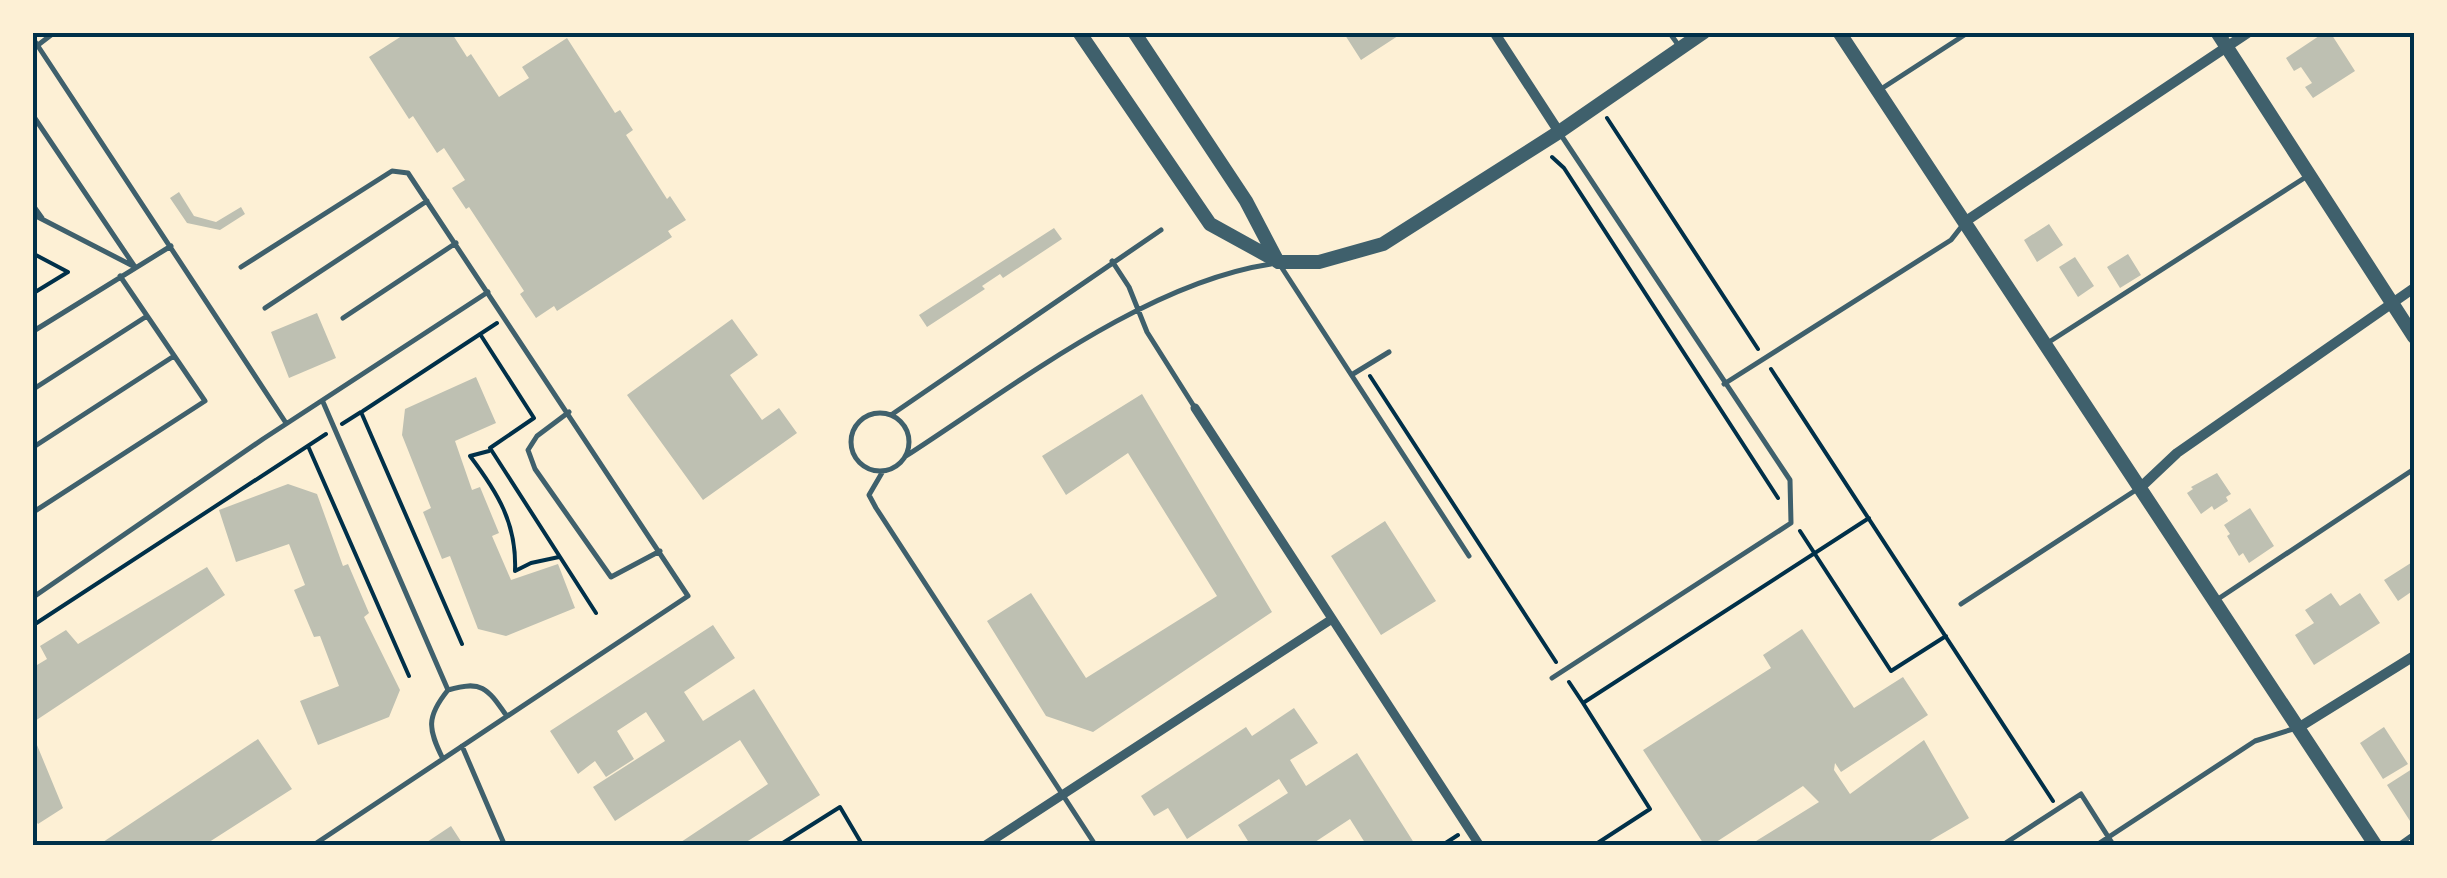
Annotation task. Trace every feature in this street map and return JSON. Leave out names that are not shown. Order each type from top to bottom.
[{"type":"street","points":[[1080,32],[1210,224],[1278,262],[1319,262],[1383,244],[1563,138],[1704,32]]},
{"type":"street","points":[[1134,32],[1246,201],[1278,262]]},
{"type":"street","points":[[1494,32],[1563,138]]},
{"type":"street","points":[[1839,32],[2376,846]]},
{"type":"street","points":[[2217,32],[2414,337]]},
{"type":"street","points":[[1966,221],[2249,32]]},
{"type":"street","points":[[2142,486],[2176,454],[2414,288]]},
{"type":"street","points":[[1195,408],[1480,846]]},
{"type":"street","points":[[984,846],[1332,619]]},
{"type":"street","points":[[2298,728],[2414,656]]},
{"type":"lane","points":[[55,32],[34,41],[287,424]]},
{"type":"lane","points":[[1670,32],[1681,48]]},
{"type":"lane","points":[[1878,91],[1969,32]]},
{"type":"lane","points":[[32,114],[135,267]]},
{"type":"lane","points":[[1552,678],[1792,519],[1790,480],[1563,138]]},
{"type":"lane","points":[[242,267],[392,171],[408,173],[688,596],[312,846]]},
{"type":"lane","points":[[2047,344],[2310,175]]},
{"type":"lane","points":[[265,308],[428,200]]},
{"type":"lane","points":[[32,204],[43,220]]},
{"type":"lane","points":[[32,214],[135,267]]},
{"type":"lane","points":[[1724,384],[1951,240],[1966,221]]},
{"type":"lane","points":[[892,415],[1161,230]]},
{"type":"lane","points":[[343,318],[456,243]]},
{"type":"lane","points":[[32,332],[171,246]]},
{"type":"lane","points":[[1112,261],[1129,287],[1147,332],[1195,408]]},
{"type":"lane","points":[[906,456],[906,428],[892,415],[882,413],[863,418],[856,425],[850,443],[857,461],[874,471],[892,469],[906,456],[1138,308],[1212,278],[1278,262],[1469,556]]},
{"type":"lane","points":[[32,513],[205,400],[120,276]]},
{"type":"lane","points":[[32,598],[488,292]]},
{"type":"lane","points":[[32,390],[147,316]]},
{"type":"lane","points":[[1352,375],[1389,352]]},
{"type":"lane","points":[[32,448],[174,356]]},
{"type":"lane","points":[[323,402],[448,690]]},
{"type":"lane","points":[[568,412],[537,436],[528,450],[535,469],[611,577],[660,550]]},
{"type":"lane","points":[[2216,600],[2414,469]]},
{"type":"lane","points":[[883,472],[869,495],[876,508],[1096,846]]},
{"type":"lane","points":[[1961,604],[2142,486]]},
{"type":"lane","points":[[444,758],[432,737],[431,719],[448,690],[470,684],[486,689],[506,715]]},
{"type":"lane","points":[[2095,846],[2255,741],[2298,728]]},
{"type":"lane","points":[[462,746],[505,846]]},
{"type":"lane","points":[[2001,846],[2081,794],[2114,846]]},
{"type":"lane","points":[[2397,846],[2414,834]]},
{"type":"path","points":[[1595,126],[1606,118],[2058,809]]},
{"type":"path","points":[[1563,138],[1551,156],[1564,168],[1596,216],[1891,671],[1946,636]]},
{"type":"path","points":[[32,253],[68,272],[32,294]]},
{"type":"path","points":[[32,626],[505,318]]},
{"type":"path","points":[[1364,367],[1650,809],[1593,846]]},
{"type":"path","points":[[361,412],[462,644]]},
{"type":"path","points":[[308,446],[409,676]]},
{"type":"path","points":[[491,450],[470,456],[507,512],[516,548],[515,571],[559,557]]},
{"type":"path","points":[[1583,703],[1869,518]]},
{"type":"path","points":[[778,846],[840,807],[863,846]]},
{"type":"path","points":[[1441,846],[1468,828]]},
{"type":"building","points":[[408,32],[451,32],[467,57],[471,54],[499,97],[529,78],[522,67],[567,38],[615,113],[620,110],[633,130],[626,135],[667,199],[670,196],[686,220],[668,231],[672,237],[557,311],[554,306],[536,318],[520,294],[524,291],[469,207],[466,209],[452,188],[465,180],[444,148],[437,153],[413,116],[409,119],[369,57]]},
{"type":"building","points":[[1404,32],[1361,60],[1345,35]]},
{"type":"building","points":[[2330,32],[2355,71],[2313,98],[2305,87],[2312,83],[2301,67],[2294,71],[2286,58]]},
{"type":"building","points":[[179,192],[194,216],[216,222],[241,207],[245,214],[220,230],[187,223],[170,198]]},
{"type":"building","points":[[2049,224],[2063,245],[2037,262],[2024,240]]},
{"type":"building","points":[[1054,228],[1062,239],[1003,278],[1000,274],[982,286],[985,289],[927,327],[919,315]]},
{"type":"building","points":[[2128,254],[2141,275],[2120,288],[2107,267]]},
{"type":"building","points":[[2075,257],[2094,286],[2078,297],[2059,267]]},
{"type":"building","points":[[317,313],[336,358],[289,378],[271,332]]},
{"type":"building","points":[[732,319],[758,355],[730,375],[762,420],[779,408],[797,433],[703,500],[627,395]]},
{"type":"building","points":[[476,377],[496,423],[455,441],[472,490],[480,487],[499,533],[492,536],[511,580],[558,564],[575,608],[506,636],[478,629],[450,556],[442,559],[423,512],[431,508],[402,435],[405,409]]},
{"type":"building","points":[[1142,394],[1272,612],[1093,732],[1046,716],[987,621],[1031,593],[1086,678],[1217,596],[1128,453],[1066,495],[1042,456]]},
{"type":"building","points":[[2217,473],[2231,494],[2226,497],[2228,501],[2201,514],[2187,493]]},
{"type":"building","points":[[288,484],[317,494],[343,566],[348,564],[369,613],[364,617],[400,690],[389,717],[318,745],[300,701],[339,686],[320,636],[314,637],[294,590],[305,585],[289,544],[236,562],[219,510]]},
{"type":"building","points":[[2250,508],[2274,546],[2249,563],[2243,553],[2239,556],[2224,525]]},
{"type":"building","points":[[1385,521],[1436,601],[1381,635],[1331,556]]},
{"type":"building","points":[[2414,561],[2414,590],[2398,601],[2384,580]]},
{"type":"building","points":[[207,567],[225,595],[32,723],[32,668],[47,659],[40,646],[66,630],[78,644]]},
{"type":"building","points":[[2331,593],[2340,606],[2360,593],[2380,623],[2314,665],[2295,635],[2314,623],[2305,610]]},
{"type":"building","points":[[713,625],[735,658],[684,692],[703,721],[754,689],[820,795],[740,846],[675,846],[768,784],[740,740],[615,821],[593,787],[665,741],[646,712],[617,731],[634,759],[606,777],[595,761],[578,774],[550,731]]},
{"type":"building","points":[[1802,629],[1854,708],[1903,677],[1928,715],[1841,772],[1835,763],[1834,770],[1850,794],[1924,740],[1969,818],[1921,846],[1748,846],[1819,802],[1803,786],[1705,846],[1643,750],[1771,668],[1763,655]]},
{"type":"building","points":[[1294,708],[1318,743],[1290,760],[1306,786],[1357,753],[1416,846],[1367,846],[1350,819],[1309,846],[1251,846],[1238,825],[1288,793],[1279,779],[1187,839],[1168,808],[1154,816],[1141,796],[1246,727],[1252,736]]},
{"type":"building","points":[[2384,727],[2408,764],[2383,779],[2360,743]]},
{"type":"building","points":[[32,733],[63,808],[38,824],[32,816]]},
{"type":"building","points":[[258,739],[292,789],[203,846],[97,846]]},
{"type":"building","points":[[2412,769],[2414,818],[2410,821],[2387,785]]},
{"type":"building","points":[[451,826],[464,846],[421,846]]}]
